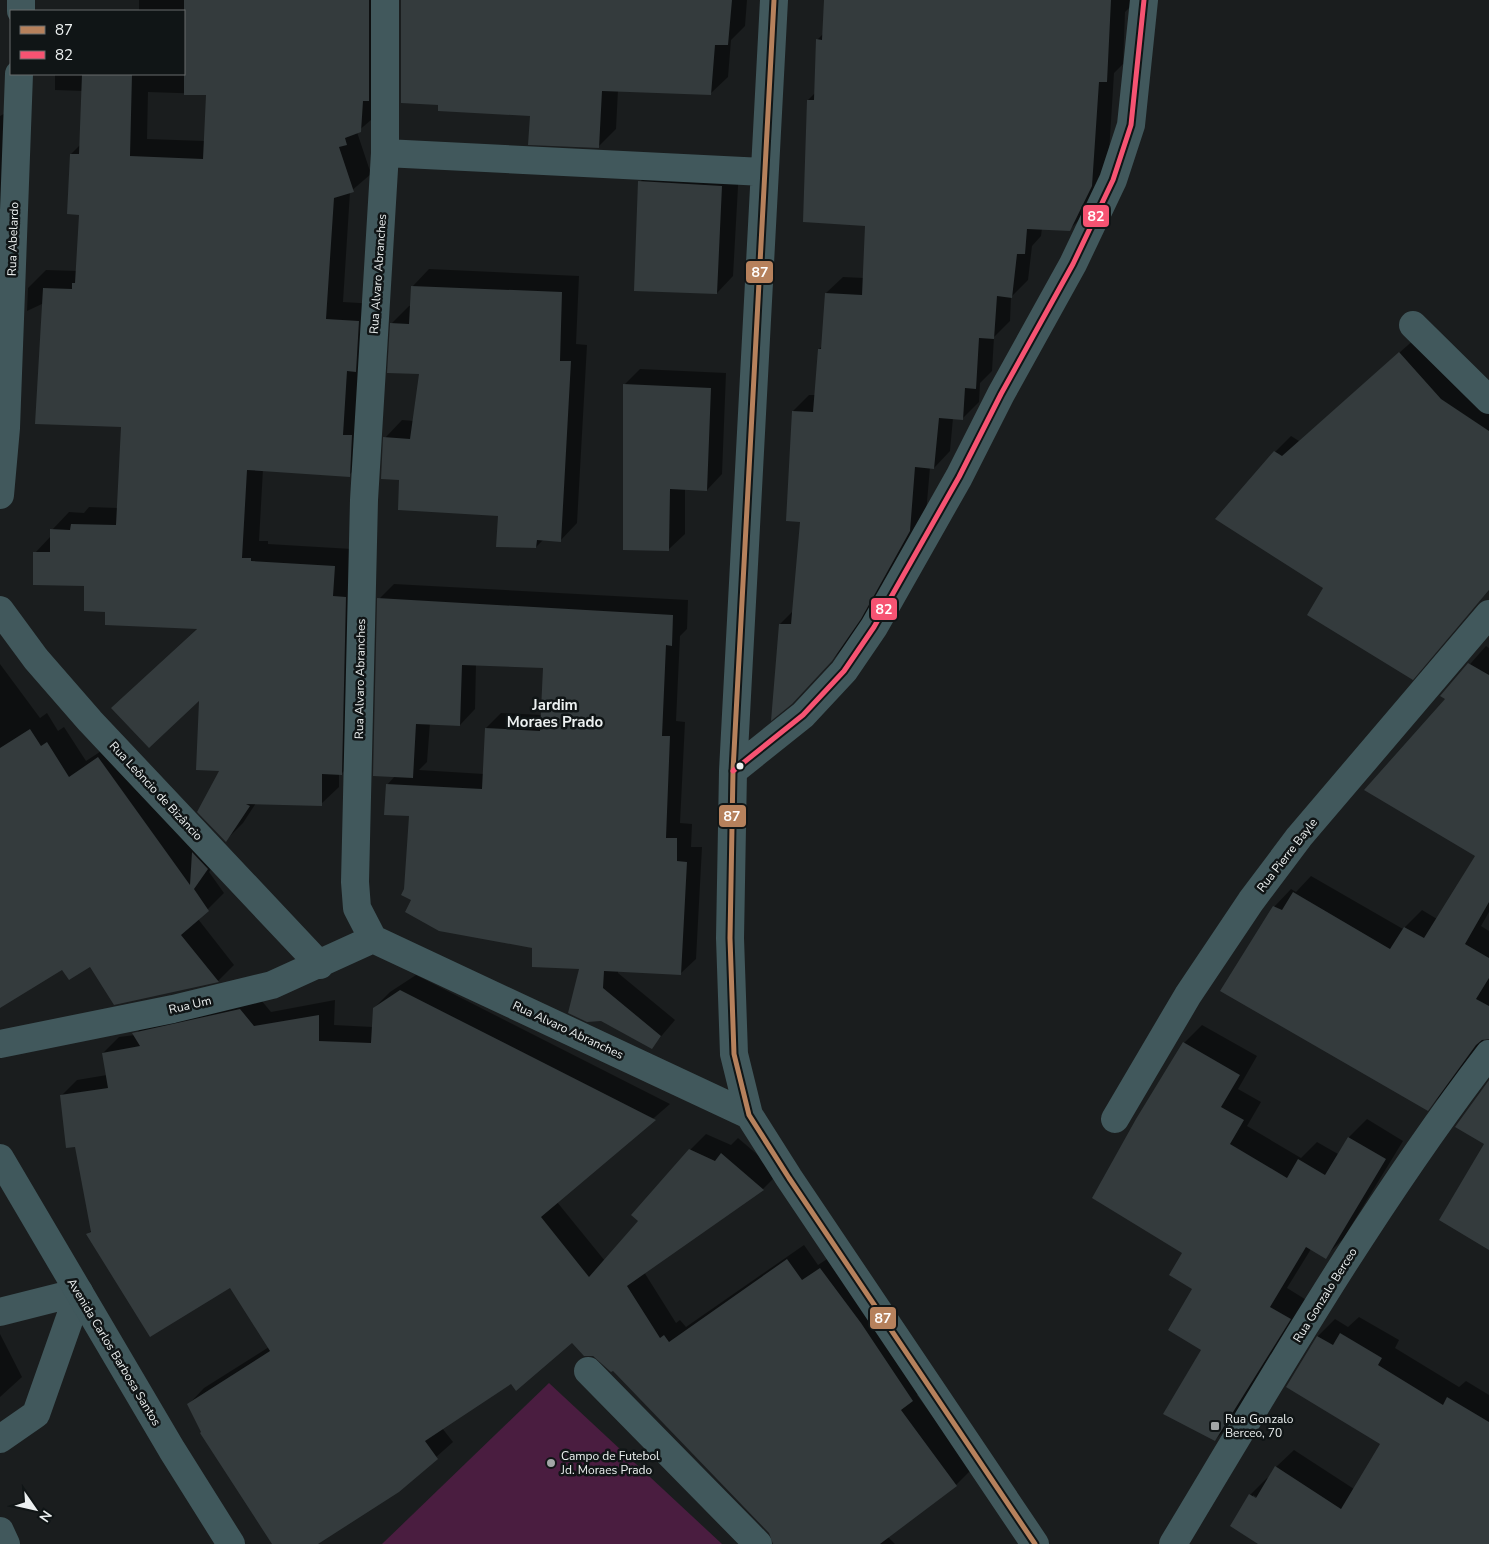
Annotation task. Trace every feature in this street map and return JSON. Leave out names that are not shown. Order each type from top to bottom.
[{"type":"main road","name":"Avenida Carlos Barbosa Santos","points":[[0,1158],[231,1544]]},
{"type":"street","name":"Rua Alvaro Abranches","points":[[386,0],[385,153],[364,500],[355,882],[356,908],[372,939],[749,1114]]},
{"type":"street","points":[[774,0],[733,771],[730,938],[734,1054],[749,1114],[789,1178],[1036,1544]]},
{"type":"street","points":[[733,771],[803,715],[844,671],[874,627],[959,477],[1001,394],[1073,264],[1113,180],[1131,125],[1144,0]]},
{"type":"street","name":"Rua Abelardo","points":[[0,495],[6,428],[19,75]]},
{"type":"street","points":[[385,153],[764,172]]},
{"type":"street","points":[[1413,326],[1489,400]]},
{"type":"street","name":"Rua Leôncio de Bizâncio","points":[[0,610],[36,659],[90,720],[320,965]]},
{"type":"street","name":"Rua Pierre Bayle","points":[[1115,1119],[1188,996],[1251,901],[1299,837],[1489,614]]},
{"type":"street","name":"Rua Um","points":[[0,1044],[173,1009],[272,985],[320,965],[372,939]]},
{"type":"street","name":"Rua Gonzalo Berceo","points":[[1173,1544],[1259,1400],[1376,1215],[1435,1125],[1489,1054]]},
{"type":"street","points":[[0,1312],[79,1292]]},
{"type":"street","points":[[0,1439],[36,1414],[79,1292]]},
{"type":"street","points":[[588,1371],[758,1544]]},
{"type":"street","points":[[0,1531],[6,1544]]},
{"type":"shaded area","name":"Campo de Futebol Jd. Moraes Prado","points":[[549,1383],[722,1544],[382,1544]]},
{"type":"building","points":[[184,0],[369,0],[369,101],[363,101],[361,132],[345,138],[347,145],[339,147],[354,192],[334,198],[326,319],[359,321],[356,372],[347,371],[343,435],[352,435],[350,477],[247,470],[242,558],[251,558],[251,561],[335,566],[333,596],[346,597],[342,775],[322,774],[322,806],[246,804],[250,806],[226,842],[197,812],[219,771],[196,770],[199,701],[149,748],[111,708],[197,629],[105,625],[105,612],[84,611],[84,586],[33,585],[33,552],[50,552],[50,529],[70,530],[71,524],[116,525],[121,427],[35,424],[43,288],[72,289],[72,283],[75,283],[79,215],[67,214],[70,154],[79,154],[82,75],[132,75],[130,156],[203,159],[206,95],[184,95]]},
{"type":"building","points":[[401,0],[732,0],[728,45],[715,45],[711,95],[602,91],[599,148],[528,145],[530,116],[438,111],[438,105],[401,103]]},
{"type":"building","points":[[824,0],[1111,0],[1107,82],[1099,82],[1092,186],[1070,231],[1027,229],[1025,254],[1017,254],[1012,298],[997,296],[994,339],[979,338],[976,389],[965,388],[963,420],[939,418],[934,469],[915,467],[910,531],[861,619],[832,661],[792,704],[771,721],[779,624],[791,624],[800,522],[786,521],[792,411],[813,412],[818,349],[821,349],[825,293],[862,295],[865,226],[803,222],[807,100],[814,100],[816,39],[822,40]]},
{"type":"building","points":[[638,181],[722,186],[717,294],[634,291]]},
{"type":"building","points":[[411,286],[562,292],[560,361],[571,361],[561,542],[537,540],[536,548],[496,547],[498,516],[398,510],[399,480],[381,479],[383,437],[410,439],[419,374],[387,373],[390,323],[409,324]]},
{"type":"building","points":[[1399,352],[1441,399],[1489,431],[1489,590],[1413,680],[1307,615],[1323,588],[1215,519],[1274,451],[1282,456]]},
{"type":"building","points":[[623,384],[711,388],[707,491],[670,489],[669,551],[623,550]]},
{"type":"building","points":[[377,598],[673,615],[672,646],[666,645],[662,736],[670,736],[666,838],[677,838],[677,861],[687,862],[681,975],[604,971],[603,988],[661,1036],[652,1049],[601,1021],[587,1022],[568,1013],[579,969],[532,967],[532,948],[439,931],[405,912],[411,900],[401,895],[404,889],[409,816],[384,815],[386,784],[482,789],[485,728],[540,731],[543,668],[462,665],[460,726],[416,724],[413,778],[373,776]]},
{"type":"building","points":[[1468,663],[1489,675],[1489,902],[1465,944],[1489,958],[1489,978],[1476,999],[1489,1006],[1489,1039],[1482,1040],[1476,1045],[1428,1111],[1220,991],[1273,906],[1282,910],[1293,892],[1390,949],[1404,927],[1424,938],[1475,856],[1364,790],[1445,699],[1440,696]]},
{"type":"building","points":[[30,729],[41,746],[47,742],[69,777],[98,757],[190,885],[192,852],[208,869],[194,889],[209,911],[181,935],[219,982],[114,1005],[90,967],[69,980],[62,970],[0,1008],[0,748]]},
{"type":"building","points":[[400,990],[656,1120],[541,1217],[589,1277],[638,1221],[631,1215],[689,1149],[715,1161],[721,1153],[764,1190],[627,1286],[660,1338],[664,1335],[669,1342],[787,1259],[802,1280],[820,1268],[861,1323],[913,1401],[901,1410],[957,1486],[880,1544],[773,1544],[769,1533],[613,1371],[611,1372],[593,1356],[584,1356],[572,1343],[516,1391],[511,1384],[425,1441],[438,1459],[399,1492],[318,1544],[272,1544],[200,1433],[187,1404],[270,1351],[230,1288],[150,1337],[86,1234],[91,1232],[75,1147],[66,1148],[60,1095],[108,1088],[102,1053],[140,1046],[132,1033],[240,1009],[254,1026],[319,1015],[319,1041],[371,1043],[373,1008]]},
{"type":"building","points":[[1183,1042],[1240,1075],[1221,1107],[1244,1120],[1230,1144],[1287,1178],[1298,1159],[1325,1175],[1348,1137],[1386,1159],[1326,1259],[1306,1247],[1270,1307],[1291,1319],[1215,1441],[1163,1414],[1201,1350],[1168,1330],[1192,1289],[1169,1275],[1182,1253],[1092,1198],[1136,1119]]},
{"type":"building","points":[[1489,1080],[1489,1250],[1439,1220],[1484,1144],[1455,1127]]},
{"type":"building","points":[[1340,1333],[1382,1358],[1378,1365],[1443,1405],[1447,1397],[1489,1422],[1489,1544],[1258,1544],[1230,1526],[1249,1494],[1256,1498],[1275,1466],[1341,1509],[1380,1444],[1286,1387],[1317,1336],[1333,1345]]},
{"type":"transit line","name":"87","points":[[774,0],[733,771],[730,938],[734,1054],[749,1115],[789,1178],[1035,1544]]},
{"type":"transit line","name":"82","points":[[733,771],[803,715],[844,671],[874,627],[959,477],[1001,394],[1073,264],[1113,180],[1131,125],[1144,0]]},
{"type":"place","name":"Rua Gonzalo Berceo, 70","points":[[1215,1426]]},
{"type":"place","name":"Campo de Futebol Jd. Moraes Prado","points":[[551,1463]]},
{"type":"district","name":"Jardim Moraes Prado","points":[[555,714]]}]
